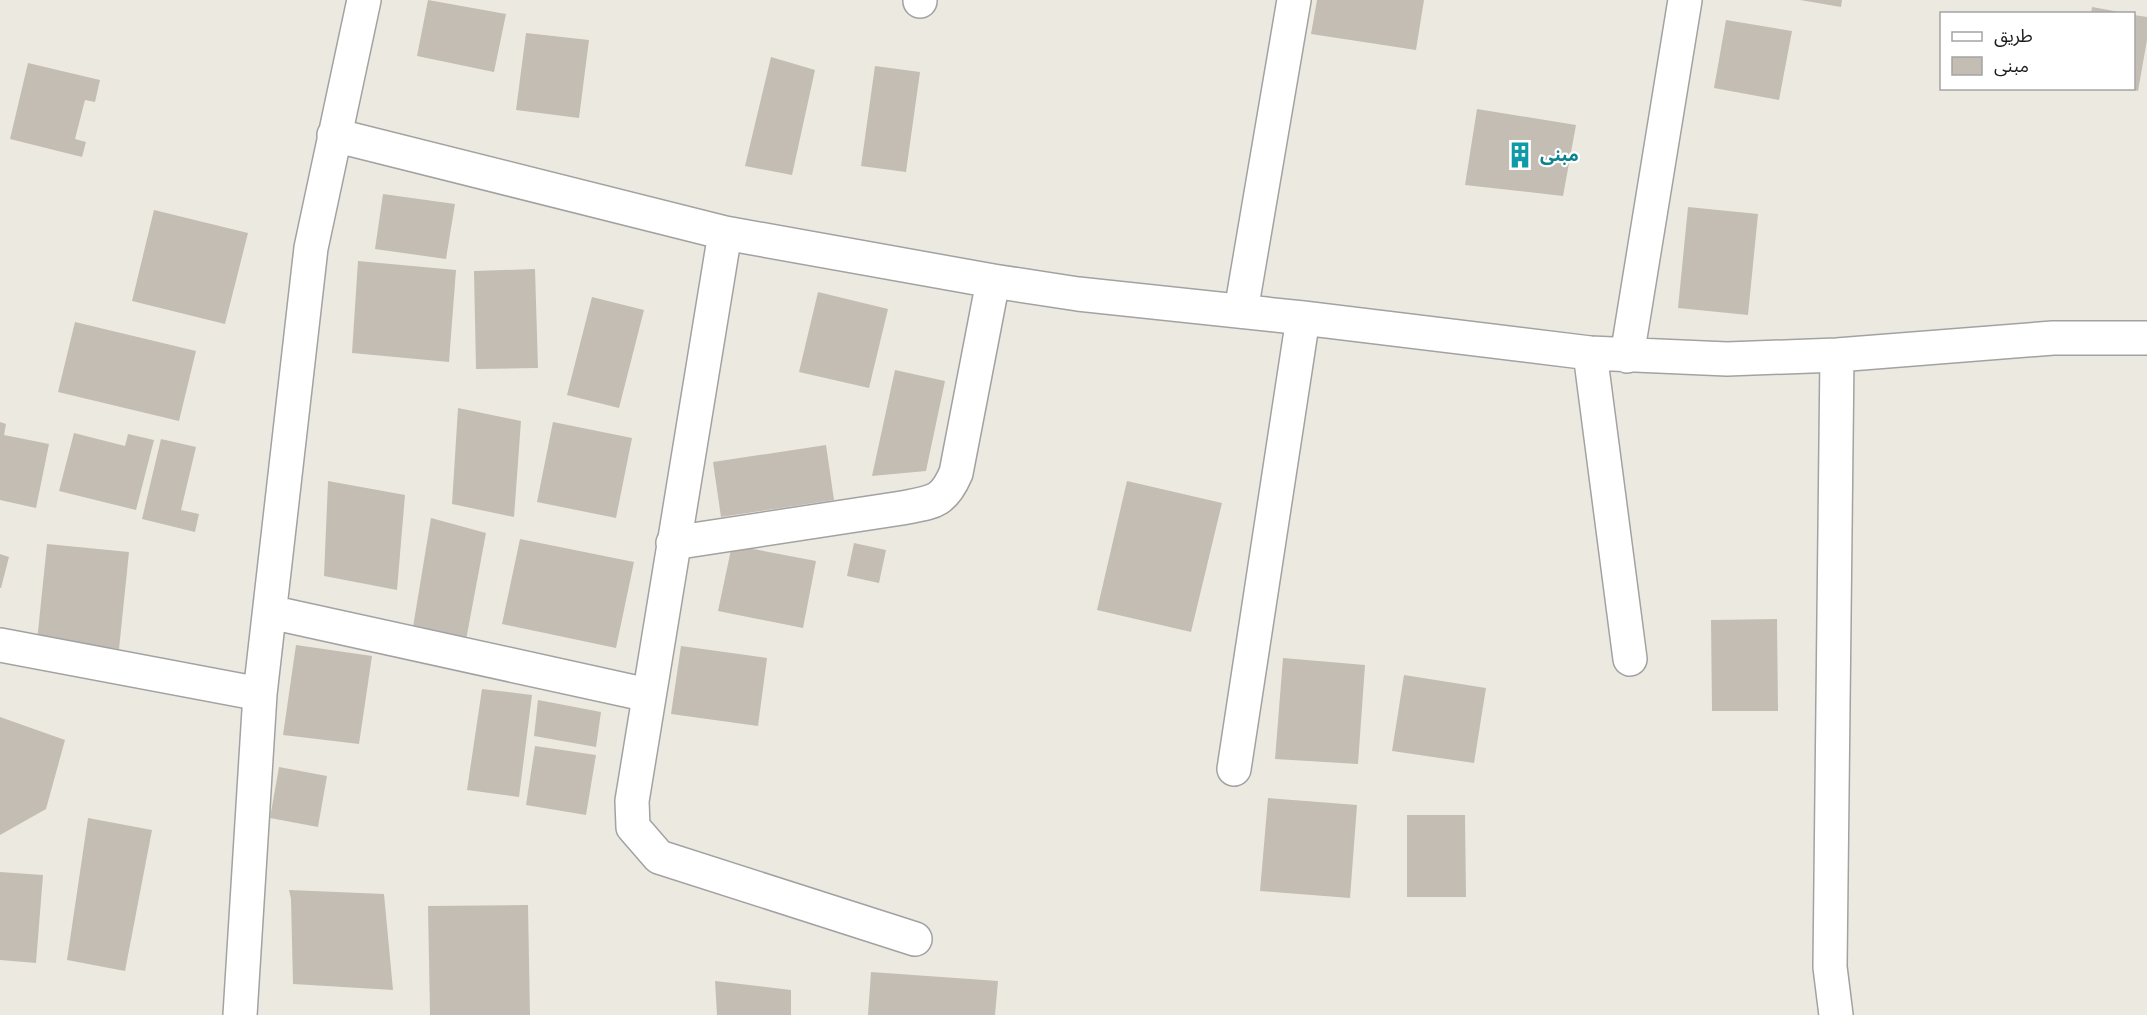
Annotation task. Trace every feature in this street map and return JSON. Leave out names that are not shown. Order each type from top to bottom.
[{"type":"street","points":[[240,1015],[260,694],[311,248],[364,0]]},
{"type":"street","points":[[1240,311],[1294,0]]},
{"type":"street","points":[[1627,356],[1685,0]]},
{"type":"street","points":[[334,135],[725,233],[993,281],[1078,294],[1303,318],[1590,353],[1726,359],[1837,355],[2053,338],[2147,338]]},
{"type":"street","points":[[725,233],[648,695],[632,801],[633,827],[659,857],[915,939]]},
{"type":"street","points":[[673,543],[902,508],[923,504],[944,496],[956,473],[993,281]]},
{"type":"street","points":[[1234,769],[1303,318]]},
{"type":"street","points":[[1590,353],[1630,659]]},
{"type":"street","points":[[1836,1015],[1830,967],[1837,355]]},
{"type":"street","points":[[270,612],[648,695]]},
{"type":"street","points":[[0,645],[260,694]]},
{"type":"building","points":[[428,0],[506,14],[494,72],[417,56]]},
{"type":"building","points":[[1317,0],[1424,0],[1416,50],[1311,34]]},
{"type":"building","points":[[1800,0],[1842,0],[1841,7]]},
{"type":"building","points":[[2092,7],[2120,12],[2091,12]]},
{"type":"building","points":[[2135,15],[2147,17],[2147,40],[2138,91],[2134,90]]},
{"type":"building","points":[[1726,20],[1792,31],[1779,100],[1714,88]]},
{"type":"building","points":[[526,33],[589,40],[579,118],[516,110]]},
{"type":"building","points":[[771,57],[815,70],[792,175],[745,166]]},
{"type":"building","points":[[28,63],[100,80],[95,102],[85,100],[75,139],[86,142],[82,157],[10,139]]},
{"type":"building","points":[[875,66],[920,72],[906,172],[861,166]]},
{"type":"building","name":"مبنى","points":[[1477,109],[1576,125],[1563,196],[1465,185]]},
{"type":"building","points":[[383,194],[455,204],[446,259],[375,249]]},
{"type":"building","points":[[1688,207],[1758,214],[1748,315],[1678,308]]},
{"type":"building","points":[[154,210],[248,233],[225,324],[132,301]]},
{"type":"building","points":[[358,261],[456,270],[449,362],[352,353]]},
{"type":"building","points":[[535,269],[538,368],[476,369],[474,271]]},
{"type":"building","points":[[818,292],[888,309],[869,388],[799,372]]},
{"type":"building","points":[[592,297],[644,310],[619,408],[567,395]]},
{"type":"building","points":[[75,322],[196,351],[179,421],[58,392]]},
{"type":"building","points":[[895,370],[945,381],[926,471],[872,476]]},
{"type":"building","points":[[458,408],[521,421],[514,517],[452,504]]},
{"type":"building","points":[[0,422],[6,424],[4,435],[49,444],[36,508],[0,500]]},
{"type":"building","points":[[553,422],[632,438],[616,518],[537,502]]},
{"type":"building","points":[[74,433],[125,446],[128,434],[154,440],[136,510],[59,491]]},
{"type":"building","points":[[161,439],[196,447],[181,510],[199,514],[195,532],[142,519]]},
{"type":"building","points":[[826,445],[834,500],[721,517],[713,462]]},
{"type":"building","points":[[328,481],[405,495],[397,590],[324,576]]},
{"type":"building","points":[[1127,481],[1222,503],[1191,632],[1097,610]]},
{"type":"building","points":[[431,518],[486,533],[466,640],[413,627]]},
{"type":"building","points":[[520,539],[634,562],[616,648],[502,624]]},
{"type":"building","points":[[854,543],[886,550],[879,583],[847,576]]},
{"type":"building","points":[[47,544],[129,552],[119,649],[37,641]]},
{"type":"building","points":[[732,545],[816,561],[803,628],[718,611]]},
{"type":"building","points":[[0,554],[9,557],[1,588],[0,588]]},
{"type":"building","points":[[1777,619],[1778,711],[1712,711],[1711,620]]},
{"type":"building","points":[[296,645],[372,656],[359,744],[283,735]]},
{"type":"building","points":[[681,646],[767,658],[758,726],[671,714]]},
{"type":"building","points":[[1283,658],[1365,665],[1358,764],[1275,759]]},
{"type":"building","points":[[1404,675],[1486,688],[1474,763],[1392,751]]},
{"type":"building","points":[[482,689],[532,695],[519,797],[467,790]]},
{"type":"building","points":[[538,700],[601,712],[596,747],[534,736]]},
{"type":"building","points":[[0,717],[65,740],[46,809],[0,835]]},
{"type":"building","points":[[535,746],[596,755],[586,815],[526,805]]},
{"type":"building","points":[[279,767],[327,776],[318,827],[270,818]]},
{"type":"building","points":[[1268,798],[1357,805],[1350,898],[1260,891]]},
{"type":"building","points":[[1407,815],[1465,815],[1466,897],[1407,897]]},
{"type":"building","points":[[88,818],[152,830],[125,971],[67,960]]},
{"type":"building","points":[[0,872],[43,875],[36,963],[0,960]]},
{"type":"building","points":[[289,890],[384,894],[393,990],[293,984]]},
{"type":"building","points":[[528,905],[530,1015],[430,1015],[428,906]]},
{"type":"building","points":[[871,972],[998,981],[995,1015],[868,1015]]},
{"type":"building","points":[[715,981],[791,990],[791,1015],[717,1015]]},
{"type":"place","name":"مبنى","points":[[1520,155]]}]
